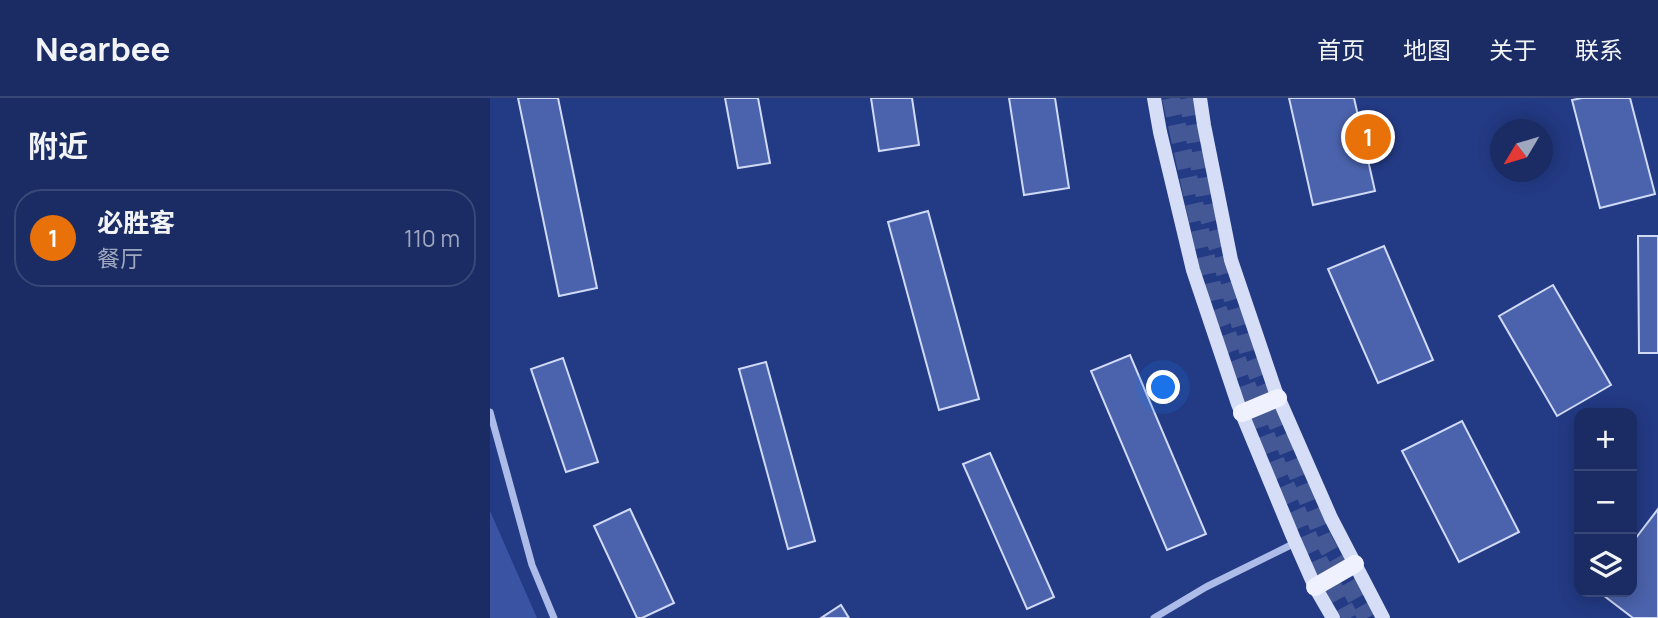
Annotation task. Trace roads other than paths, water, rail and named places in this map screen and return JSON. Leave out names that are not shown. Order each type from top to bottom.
[{"type":"main road","points":[[1154,98],[1194,270],[1242,413],[1315,587],[1333,618]]},
{"type":"main road","points":[[1200,98],[1231,260],[1278,398],[1331,518],[1383,618]]},
{"type":"main road","points":[[1242,413],[1278,398]]},
{"type":"main road","points":[[1315,587],[1355,564]]},
{"type":"street","points":[[490,412],[532,565],[554,618]]},
{"type":"street","points":[[1154,618],[1206,587],[1296,543]]},
{"type":"tunnel","points":[[1171,98],[1217,307],[1279,470],[1319,561],[1350,618]]},
{"type":"tunnel","points":[[1188,98],[1208,215],[1249,354],[1324,541],[1367,618]]},
{"type":"place","name":"必胜客","points":[[1368,137]]}]
